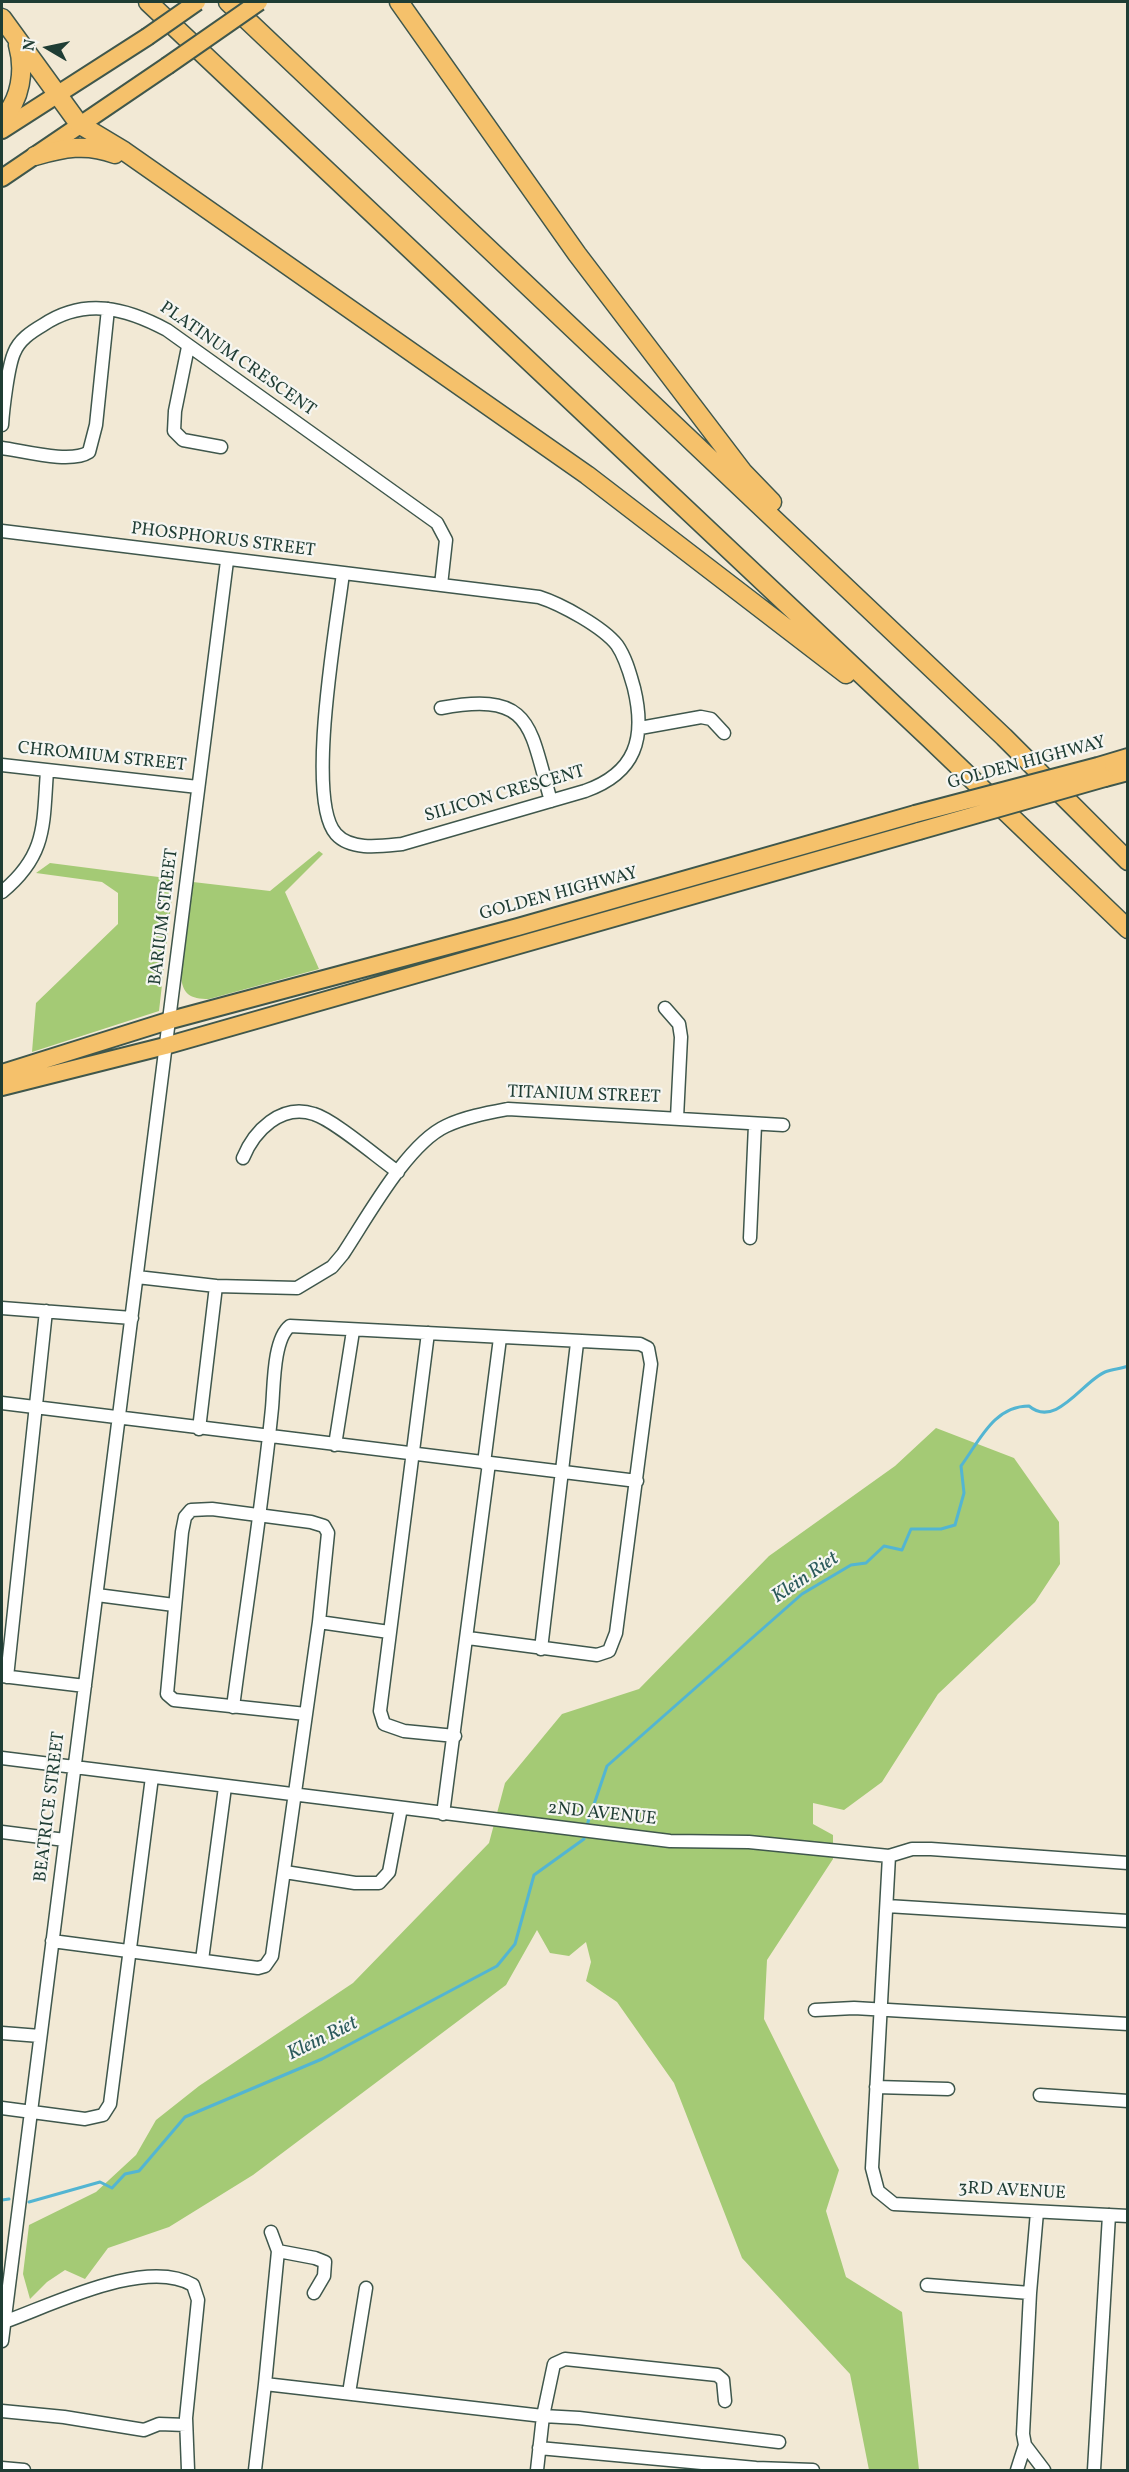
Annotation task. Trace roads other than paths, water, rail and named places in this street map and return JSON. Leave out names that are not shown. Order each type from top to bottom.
[{"type":"highway","points":[[148,2],[929,738],[1128,929]]},
{"type":"highway","points":[[228,2],[1004,737],[1128,861]]},
{"type":"highway","points":[[399,2],[577,254],[743,472],[953,690]]},
{"type":"highway","points":[[2,18],[79,124],[142,164],[587,475],[929,738]]},
{"type":"highway","points":[[2,119],[16,96],[20,82],[22,68],[16,38]]},
{"type":"highway","points":[[34,156],[70,147],[87,147],[102,149],[142,164]]},
{"type":"main road","points":[[2,130],[147,37],[196,2]]},
{"type":"main road","points":[[2,178],[259,2]]},
{"type":"main road","name":"GOLDEN HIGHWAY","points":[[2,1087],[165,1046],[919,831],[1102,772],[1128,757]]},
{"type":"main road","name":"GOLDEN HIGHWAY","points":[[2,1073],[171,1020],[518,927],[915,814],[1102,772],[1128,772]]},
{"type":"street","name":"PLATINUM CRESCENT","points":[[2,425],[13,355],[18,344],[32,332],[70,310],[108,309],[138,315],[167,330],[437,523],[444,532],[446,540],[441,585]]},
{"type":"street","points":[[2,448],[70,458],[83,456],[89,452],[96,425],[108,309]]},
{"type":"street","points":[[188,347],[175,411],[174,431],[183,440],[221,447]]},
{"type":"street","name":"PHOSPHORUS STREET","points":[[2,531],[227,561],[441,585]]},
{"type":"street","name":"BARIUM STREET","points":[[137,1277],[227,561]]},
{"type":"street","name":"SILICON CRESCENT","points":[[343,573],[324,736],[322,786],[327,813],[336,834],[355,844],[375,846],[402,844],[603,785],[628,763],[640,728],[639,710],[625,660],[616,644],[599,631],[554,601],[539,597],[441,585]]},
{"type":"street","points":[[441,708],[473,704],[508,708],[518,714],[528,726],[551,801]]},
{"type":"street","points":[[640,728],[701,717],[711,719],[724,733]]},
{"type":"street","name":"CHROMIUM STREET","points":[[2,765],[198,787]]},
{"type":"street","points":[[2,892],[25,870],[39,847],[47,771]]},
{"type":"street","points":[[665,1008],[679,1024],[681,1037],[678,1118]]},
{"type":"street","name":"TITANIUM STREET","points":[[137,1277],[216,1286],[297,1288],[332,1268],[411,1154],[443,1127],[470,1116],[507,1109],[783,1125]]},
{"type":"street","points":[[243,1158],[251,1139],[265,1125],[287,1113],[303,1112],[325,1119],[398,1172]]},
{"type":"street","points":[[750,1238],[755,1125]]},
{"type":"street","name":"BEATRICE STREET","points":[[2,2341],[137,1277]]},
{"type":"street","points":[[199,1429],[216,1286]]},
{"type":"street","points":[[2,1308],[132,1318]]},
{"type":"street","points":[[46,1311],[37,1408],[4,1676],[85,1686]]},
{"type":"street","points":[[233,1707],[279,1344],[285,1329],[295,1325],[353,1331],[428,1333],[577,1343],[640,1344],[648,1348],[650,1353],[637,1481],[614,1644],[609,1651],[597,1655],[468,1638]]},
{"type":"street","points":[[335,1445],[353,1331]]},
{"type":"street","points":[[428,1333],[389,1632],[381,1719],[394,1728],[455,1736]]},
{"type":"street","points":[[443,1814],[468,1638],[500,1338]]},
{"type":"street","points":[[542,1649],[577,1343]]},
{"type":"street","points":[[2,1403],[637,1481]]},
{"type":"street","points":[[52,1941],[250,1967],[265,1966],[272,1956],[277,1938],[319,1622],[328,1539],[327,1529],[311,1522],[199,1508],[187,1513],[174,1605],[167,1694],[174,1700],[306,1714]]},
{"type":"street","points":[[97,1595],[174,1605]]},
{"type":"street","points":[[319,1622],[389,1632]]},
{"type":"street","name":"2ND AVENUE","points":[[2,1758],[670,1841],[758,1843],[889,1856],[912,1849],[931,1849],[1128,1863]]},
{"type":"street","points":[[2,2108],[85,2119],[96,2118],[108,2109],[131,1951],[152,1777]]},
{"type":"street","points":[[202,1960],[225,1786]]},
{"type":"street","points":[[285,1872],[355,1883],[379,1883],[389,1872],[401,1809]]},
{"type":"street","points":[[2,1832],[65,1840]]},
{"type":"street","points":[[889,1856],[888,1906],[876,2087],[948,2089]]},
{"type":"street","points":[[888,1906],[1128,1921]]},
{"type":"street","points":[[815,2010],[842,2008],[1128,2024]]},
{"type":"street","points":[[2,2033],[40,2036]]},
{"type":"street","name":"3RD AVENUE","points":[[876,2087],[872,2168],[874,2182],[883,2197],[894,2204],[1128,2216]]},
{"type":"street","points":[[1040,2095],[1128,2101]]},
{"type":"street","points":[[1037,2212],[1030,2293],[1023,2434],[1025,2445],[1044,2470]]},
{"type":"street","points":[[1094,2470],[1108,2215]]},
{"type":"street","points":[[255,2470],[278,2251],[271,2232]]},
{"type":"street","points":[[278,2251],[325,2262],[324,2276],[314,2293]]},
{"type":"street","points":[[4,2322],[127,2279],[177,2278],[194,2285],[198,2300],[186,2425],[188,2470]]},
{"type":"street","points":[[927,2285],[1030,2293]]},
{"type":"street","points":[[349,2393],[366,2288]]},
{"type":"street","points":[[537,2470],[543,2416],[554,2364],[565,2359],[717,2375],[723,2380],[725,2401]]},
{"type":"street","points":[[265,2384],[779,2442]]},
{"type":"street","points":[[2,2411],[64,2417],[144,2430],[159,2424],[186,2425]]},
{"type":"street","points":[[1017,2470],[1025,2445]]},
{"type":"street","points":[[539,2448],[756,2468],[813,2470]]},
{"type":"street","points":[[2,2468],[24,2470]]},
{"type":"waterway","name":"Klein Riet","points":[[587,1825],[607,1766],[802,1594],[851,1565],[866,1563],[884,1546],[902,1550],[911,1529],[941,1529],[955,1525],[964,1493],[961,1466],[997,1418],[1006,1412],[1029,1406],[1039,1412],[1049,1412],[1069,1401],[1097,1377],[1108,1371],[1128,1366]]},
{"type":"waterway","name":"Klein Riet","points":[[29,2202],[100,2182],[112,2188],[125,2174],[139,2171],[185,2117],[322,2059],[497,1966],[515,1944],[534,1875],[584,1839]]},
{"type":"waterway","name":"Klein Riet","points":[[2,2200],[9,2199]]}]
